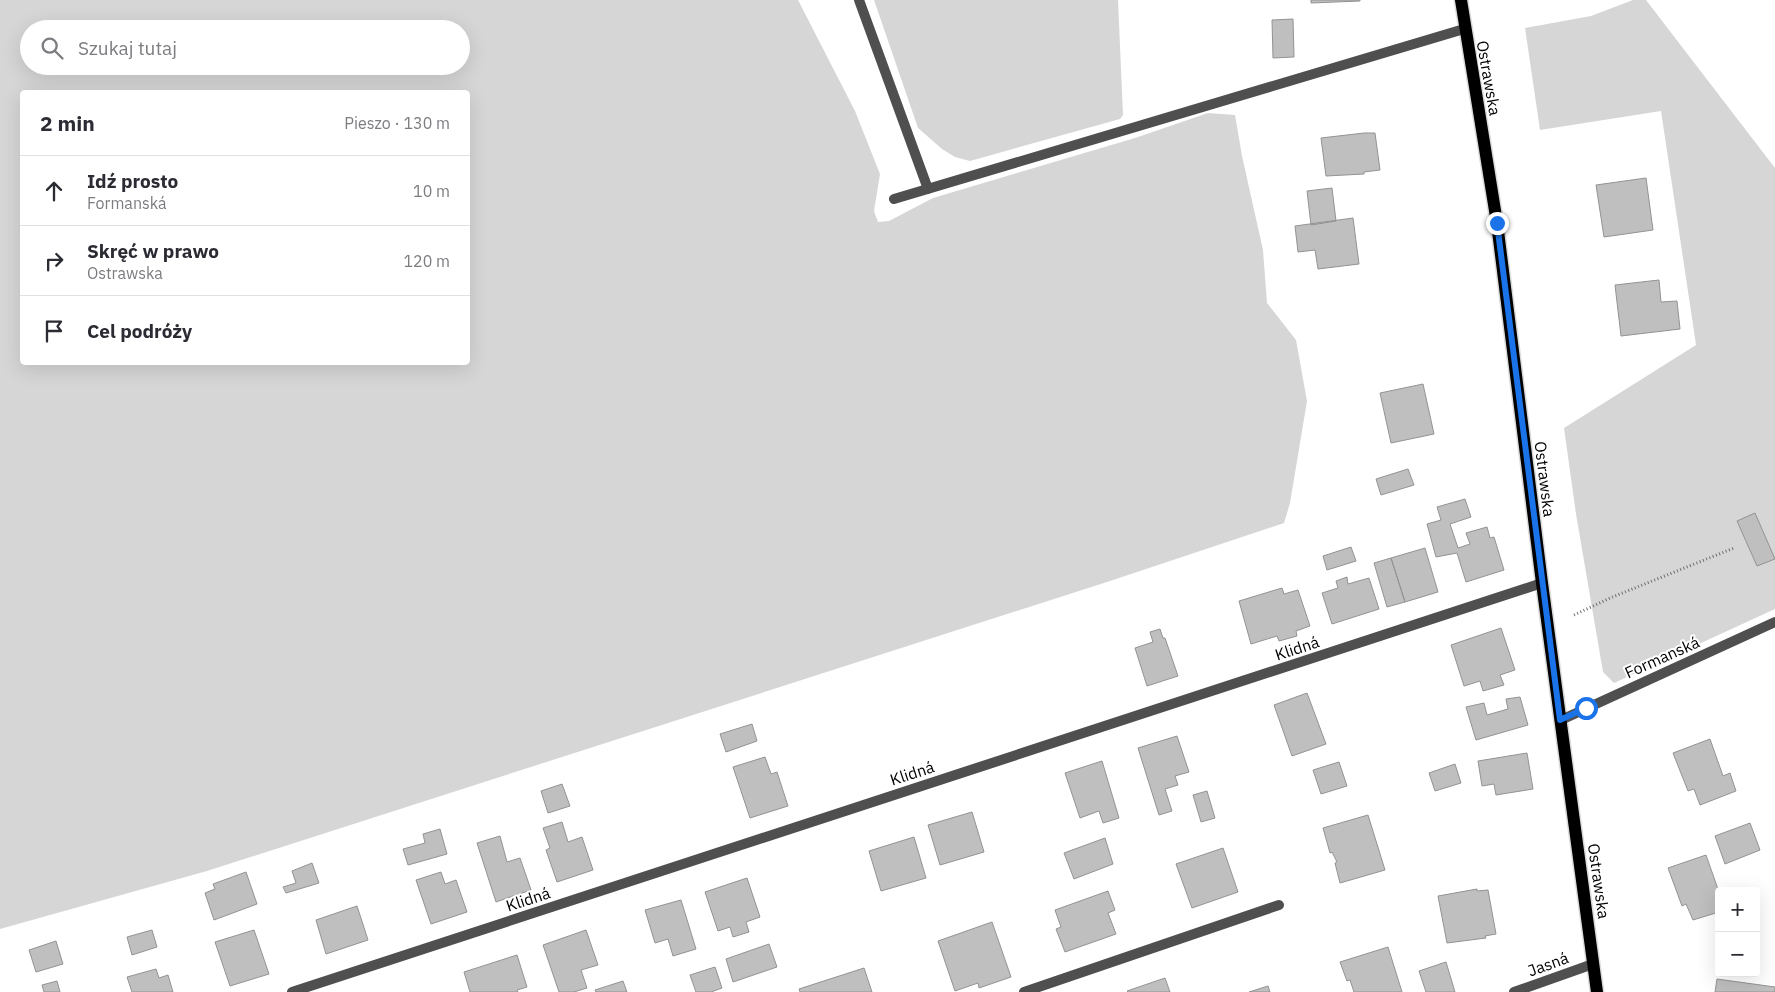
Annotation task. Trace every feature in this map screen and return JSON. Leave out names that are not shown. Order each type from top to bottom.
[{"type":"main road","name":"Ostrawska","points":[[1460,0],[1497,223],[1542,584],[1597,992]]},
{"type":"street","points":[[859,0],[928,189]]},
{"type":"street","points":[[894,200],[1464,29]]},
{"type":"street","name":"Klidná","points":[[292,992],[1542,584]]},
{"type":"street","name":"Formanská","points":[[1560,720],[1775,622]]},
{"type":"street","points":[[1031,991],[1279,905]]},
{"type":"street","name":"Jasná","points":[[1514,992],[1593,964]]},
{"type":"path","points":[[1574,616],[1610,598],[1734,548]]},
{"type":"shaded area","points":[[0,0],[798,0],[855,111],[880,174],[874,211],[878,222],[889,221],[933,198],[1135,138],[1208,113],[1235,115],[1263,250],[1267,303],[1296,340],[1307,401],[1290,503],[1284,523],[1107,582],[207,871],[0,929]]},
{"type":"shaded area","points":[[874,0],[1118,0],[1123,115],[1120,119],[970,161],[955,157],[942,149],[918,128]]},
{"type":"shaded area","points":[[1633,0],[1646,0],[1775,168],[1775,609],[1614,683],[1603,672],[1576,514],[1564,428],[1696,345],[1661,111],[1540,130],[1525,28],[1591,16]]},
{"type":"building","points":[[1311,0],[1360,0],[1360,1],[1311,3]]},
{"type":"building","points":[[1293,19],[1294,57],[1273,58],[1272,20]]},
{"type":"building","points":[[1375,133],[1380,170],[1364,172],[1364,174],[1326,176],[1321,138]]},
{"type":"building","points":[[1646,178],[1653,230],[1604,237],[1596,185]]},
{"type":"building","points":[[1332,188],[1336,221],[1311,225],[1307,191]]},
{"type":"building","points":[[1353,218],[1359,264],[1318,269],[1315,250],[1298,252],[1295,226]]},
{"type":"building","points":[[1659,280],[1661,302],[1677,301],[1680,329],[1621,336],[1615,285]]},
{"type":"building","points":[[1423,384],[1434,434],[1391,443],[1380,393]]},
{"type":"building","points":[[1408,469],[1414,485],[1381,495],[1376,479]]},
{"type":"building","points":[[1465,499],[1471,517],[1450,524],[1458,548],[1470,544],[1466,533],[1487,527],[1490,538],[1494,537],[1504,570],[1466,582],[1457,553],[1436,557],[1427,524],[1441,520],[1437,507]]},
{"type":"building","points":[[1755,513],[1775,559],[1757,566],[1737,521]]},
{"type":"building","points":[[1351,547],[1356,561],[1327,570],[1323,556]]},
{"type":"building","points":[[1425,548],[1438,592],[1405,602],[1391,558]]},
{"type":"building","points":[[1391,558],[1405,602],[1387,607],[1374,563]]},
{"type":"building","points":[[1347,577],[1348,584],[1369,578],[1379,609],[1332,624],[1322,593],[1338,588],[1336,581]]},
{"type":"building","points":[[1282,588],[1284,594],[1298,590],[1310,626],[1296,631],[1297,636],[1279,641],[1277,636],[1251,644],[1239,601]]},
{"type":"building","points":[[1501,628],[1515,670],[1500,675],[1504,685],[1483,691],[1480,681],[1464,686],[1451,645]]},
{"type":"building","points":[[1160,629],[1178,676],[1147,686],[1135,648],[1153,642],[1150,632]]},
{"type":"building","points":[[1307,693],[1326,744],[1292,756],[1274,705]]},
{"type":"building","points":[[1520,697],[1528,725],[1476,740],[1466,707],[1484,703],[1487,715],[1508,709],[1506,699]]},
{"type":"building","points":[[752,724],[757,741],[726,752],[720,734]]},
{"type":"building","points":[[1177,736],[1189,772],[1175,776],[1178,785],[1165,789],[1172,811],[1159,815],[1138,748]]},
{"type":"building","points":[[1710,739],[1723,776],[1730,773],[1736,791],[1700,805],[1694,789],[1688,791],[1673,753]]},
{"type":"building","points":[[1527,753],[1533,789],[1496,795],[1494,784],[1482,786],[1478,761]]},
{"type":"building","points":[[765,757],[771,774],[777,772],[788,806],[750,818],[733,767]]},
{"type":"building","points":[[1102,761],[1119,818],[1103,823],[1099,811],[1080,818],[1065,773]]},
{"type":"building","points":[[1339,762],[1347,786],[1321,794],[1313,770]]},
{"type":"building","points":[[1455,764],[1461,783],[1435,791],[1429,773]]},
{"type":"building","points":[[562,784],[570,806],[548,813],[541,791]]},
{"type":"building","points":[[1207,791],[1215,818],[1201,822],[1193,795]]},
{"type":"building","points":[[972,812],[984,852],[940,865],[928,825]]},
{"type":"building","points":[[1368,815],[1385,870],[1340,883],[1335,863],[1337,862],[1332,852],[1330,853],[1323,828]]},
{"type":"building","points":[[562,822],[568,842],[582,837],[593,870],[557,882],[546,850],[550,848],[543,828]]},
{"type":"building","points":[[1750,823],[1760,850],[1725,864],[1715,836]]},
{"type":"building","points":[[440,829],[447,854],[408,865],[403,849],[425,843],[423,834]]},
{"type":"building","points":[[500,836],[507,862],[520,858],[531,890],[496,902],[477,843]]},
{"type":"building","points":[[914,837],[926,878],[881,891],[869,851]]},
{"type":"building","points":[[1105,838],[1113,864],[1074,879],[1064,853]]},
{"type":"building","points":[[1223,848],[1238,892],[1192,908],[1176,864]]},
{"type":"building","points":[[1706,855],[1717,887],[1715,887],[1715,913],[1693,920],[1686,904],[1682,906],[1668,868]]},
{"type":"building","points":[[312,863],[319,883],[286,893],[283,887],[296,883],[292,871]]},
{"type":"building","points":[[246,872],[257,904],[214,920],[205,893],[215,889],[213,884]]},
{"type":"building","points":[[441,872],[445,884],[456,880],[467,912],[431,924],[416,880]]},
{"type":"building","points":[[747,878],[760,917],[746,922],[749,932],[733,937],[730,927],[718,931],[705,892]]},
{"type":"building","points":[[1477,889],[1477,891],[1488,890],[1496,934],[1485,936],[1486,938],[1447,943],[1438,896]]},
{"type":"building","points":[[1108,891],[1115,910],[1108,913],[1116,934],[1065,952],[1056,929],[1061,927],[1055,910]]},
{"type":"building","points":[[681,900],[696,949],[673,956],[668,939],[655,943],[645,910]]},
{"type":"building","points":[[357,906],[368,940],[326,954],[316,920]]},
{"type":"building","points":[[992,922],[1011,977],[979,988],[978,983],[955,991],[938,941]]},
{"type":"building","points":[[152,930],[157,947],[132,955],[127,937]]},
{"type":"building","points":[[254,930],[269,974],[230,986],[215,942]]},
{"type":"building","points":[[586,930],[598,965],[581,970],[587,988],[574,992],[559,992],[543,945]]},
{"type":"building","points":[[56,941],[63,964],[36,972],[29,950]]},
{"type":"building","points":[[769,944],[777,967],[733,982],[726,959]]},
{"type":"building","points":[[1388,947],[1402,992],[1354,992],[1350,980],[1347,981],[1340,962]]},
{"type":"building","points":[[517,955],[527,987],[517,990],[518,992],[470,992],[464,972]]},
{"type":"building","points":[[1446,962],[1455,992],[1426,992],[1419,971]]},
{"type":"building","points":[[715,967],[722,988],[711,992],[696,992],[690,975]]},
{"type":"building","points":[[864,968],[872,992],[800,992],[799,989]]},
{"type":"building","points":[[156,969],[159,978],[168,975],[173,992],[132,992],[127,977]]},
{"type":"building","points":[[1165,978],[1170,992],[1127,991]]},
{"type":"building","points":[[1717,979],[1775,987],[1775,992],[1715,992]]},
{"type":"building","points":[[57,981],[60,992],[44,992],[42,985]]},
{"type":"building","points":[[623,981],[627,992],[596,992],[595,990]]},
{"type":"building","points":[[1268,986],[1270,992],[1249,992]]},
{"type":"route","points":[[1497,223],[1560,720],[1586,708]]}]
